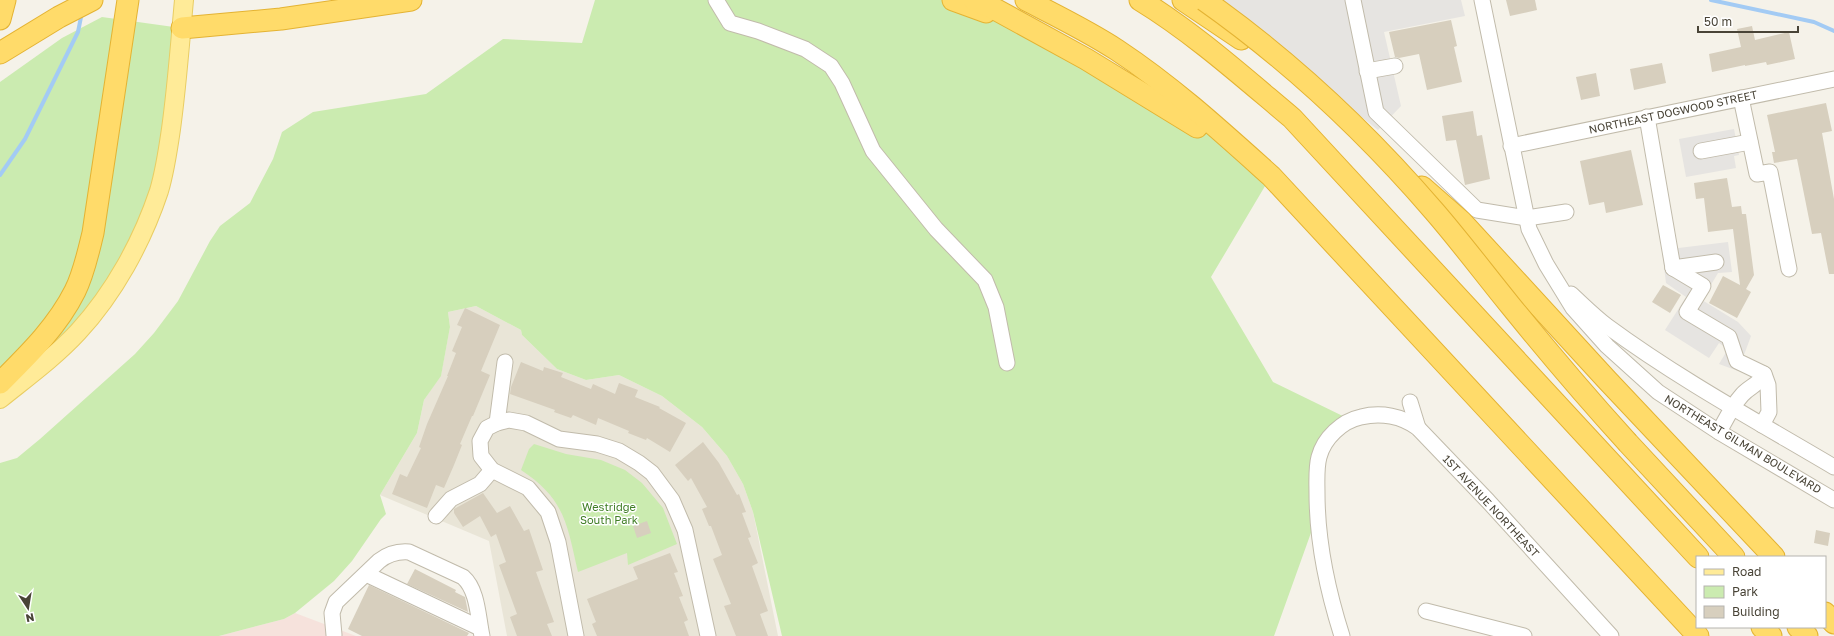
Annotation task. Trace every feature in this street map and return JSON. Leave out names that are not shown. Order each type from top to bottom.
[{"type":"highway","points":[[0,19],[5,0]]},
{"type":"highway","points":[[0,53],[60,17],[92,0]]},
{"type":"highway","points":[[0,383],[50,330],[68,304],[84,268],[93,234],[128,0]]},
{"type":"highway","points":[[216,26],[274,10],[338,0]]},
{"type":"highway","points":[[182,28],[281,19],[411,0]]},
{"type":"highway","points":[[953,0],[1030,29]]},
{"type":"highway","points":[[974,0],[993,8],[1086,59],[1175,112],[1271,176]]},
{"type":"highway","points":[[1026,0],[1077,26],[1128,58],[1206,119],[1271,176],[1698,636]]},
{"type":"highway","points":[[1140,0],[1163,14],[1230,66],[1292,118],[1697,556]]},
{"type":"highway","points":[[1183,0],[1230,31],[1321,100],[1462,222],[1606,380],[1773,556]]},
{"type":"highway","points":[[1204,0],[1265,46],[1304,80],[1404,178],[1451,232],[1567,374],[1628,443],[1733,556]]},
{"type":"highway","points":[[1826,614],[1834,623]]},
{"type":"highway","points":[[1763,628],[1771,636]]},
{"type":"highway","points":[[1799,628],[1807,636]]},
{"type":"main road","points":[[0,399],[51,358],[78,332],[102,301],[129,259],[139,239],[159,190],[167,157],[174,107],[184,0]]},
{"type":"street","points":[[716,0],[730,23],[758,31],[805,49],[831,66],[842,83],[873,151],[936,229],[985,280],[996,307],[1007,363]]},
{"type":"street","points":[[1353,0],[1376,112],[1477,210],[1527,218],[1566,212]]},
{"type":"street","name":"NORTHEAST GILMAN BOULEVARD","points":[[1482,0],[1527,218],[1538,250],[1582,320],[1626,364],[1658,392],[1719,432],[1834,500]]},
{"type":"street","points":[[1367,71],[1395,66]]},
{"type":"street","name":"NORTHEAST DOGWOOD STREET","points":[[1511,146],[1834,79]]},
{"type":"street","points":[[1741,98],[1757,174],[1770,172],[1789,269]]},
{"type":"street","points":[[1647,117],[1673,268]]},
{"type":"street","points":[[1701,151],[1750,142]]},
{"type":"street","points":[[1673,268],[1716,262]]},
{"type":"street","points":[[1673,268],[1704,286],[1687,312],[1729,336],[1737,361],[1764,374],[1768,385],[1769,412],[1762,425]]},
{"type":"street","name":"NORTHEAST GILMAN BOULEVARD","points":[[1557,282],[1606,326],[1732,408],[1834,467]]},
{"type":"street","points":[[497,423],[505,362]]},
{"type":"street","points":[[1719,432],[1732,408],[1748,388],[1757,385],[1762,380],[1764,374]]},
{"type":"street","points":[[1410,402],[1418,428]]},
{"type":"street","name":"1ST AVENUE NORTHEAST","points":[[1342,636],[1330,598],[1322,561],[1317,516],[1317,477],[1319,457],[1324,444],[1335,430],[1351,420],[1362,416],[1396,416],[1408,420],[1418,428],[1488,501],[1611,636]]},
{"type":"street","points":[[576,636],[558,542],[548,512],[528,488],[492,470],[482,456],[480,441],[487,428],[497,423],[509,420],[526,423],[559,438],[596,444],[619,452],[639,463],[652,473],[672,500],[685,530],[708,636]]},
{"type":"street","points":[[436,516],[451,499],[480,484],[492,470]]},
{"type":"street","points":[[334,636],[332,613],[336,602],[386,556],[401,551],[409,552],[463,577],[472,587],[481,632]]},
{"type":"street","points":[[366,574],[481,632]]},
{"type":"street","points":[[1426,611],[1524,636]]},
{"type":"shaded area","points":[[1214,0],[1461,0],[1465,16],[1384,32],[1401,106],[1378,130]]},
{"type":"shaded area","points":[[1734,129],[1739,155],[1734,156],[1736,168],[1686,177],[1679,139]]},
{"type":"shaded area","points":[[1728,242],[1732,272],[1718,273],[1702,300],[1738,322],[1751,336],[1738,371],[1719,364],[1728,349],[1719,343],[1709,358],[1665,330],[1686,297],[1666,283],[1662,250]]},
{"type":"shaded area","points":[[476,306],[521,330],[522,335],[557,369],[586,380],[619,375],[662,396],[702,427],[727,456],[743,484],[753,512],[778,636],[507,636],[489,541],[380,495],[417,433],[424,400],[441,375],[450,327],[448,312]]},
{"type":"shaded area","points":[[295,613],[356,636],[219,636],[284,619]]},
{"type":"green space","points":[[595,0],[953,0],[990,14],[1175,112],[1271,176],[1211,277],[1273,382],[1351,420],[1324,444],[1317,516],[1274,636],[782,636],[753,512],[743,484],[727,456],[702,427],[662,396],[619,375],[586,380],[557,369],[522,335],[521,330],[476,306],[448,312],[450,327],[441,376],[424,400],[417,433],[380,495],[386,514],[352,561],[334,581],[295,613],[284,619],[219,636],[0,636],[0,463],[17,458],[40,439],[135,354],[154,333],[178,301],[210,241],[220,226],[250,203],[273,159],[282,132],[313,112],[426,94],[503,39],[582,43]]},
{"type":"green space","points":[[102,17],[181,28],[159,190],[101,304],[0,399],[0,82],[62,38]]},
{"type":"green space","name":"Westridge South Park","points":[[534,444],[566,454],[601,460],[625,470],[642,483],[663,508],[677,544],[628,565],[627,553],[578,572],[571,540],[562,514],[547,491],[521,470],[529,449]]},
{"type":"building","points":[[1506,0],[1535,0],[1537,10],[1510,16]]},
{"type":"building","points":[[1451,20],[1457,46],[1454,47],[1462,82],[1427,90],[1419,54],[1399,58],[1395,57],[1389,32]]},
{"type":"building","points":[[1752,26],[1755,40],[1789,32],[1795,59],[1767,65],[1766,62],[1745,65],[1712,72],[1709,54],[1741,47],[1737,29]]},
{"type":"building","points":[[1662,63],[1666,83],[1634,90],[1630,69]]},
{"type":"building","points":[[1596,73],[1600,96],[1581,100],[1576,77]]},
{"type":"building","points":[[1826,103],[1832,131],[1822,133],[1834,199],[1834,274],[1829,274],[1821,233],[1812,234],[1797,159],[1774,163],[1772,152],[1775,152],[1767,115]]},
{"type":"building","points":[[1473,111],[1477,136],[1482,135],[1490,179],[1465,185],[1456,140],[1446,141],[1442,116]]},
{"type":"building","points":[[1631,150],[1643,205],[1606,213],[1604,202],[1589,205],[1580,161]]},
{"type":"building","points":[[1727,178],[1732,207],[1741,206],[1742,214],[1746,214],[1754,275],[1746,289],[1751,292],[1737,318],[1709,303],[1723,276],[1740,285],[1733,229],[1708,232],[1704,198],[1696,199],[1694,183]]},
{"type":"building","points":[[1663,285],[1681,295],[1670,313],[1652,302]]},
{"type":"building","points":[[465,308],[500,325],[481,371],[490,375],[460,444],[462,445],[444,488],[436,485],[427,508],[392,494],[400,474],[407,477],[421,448],[419,447],[427,424],[448,376],[456,353],[452,351],[462,327],[457,325]]},
{"type":"building","points":[[521,362],[543,371],[544,367],[563,373],[561,377],[591,389],[593,384],[615,394],[619,383],[638,390],[635,397],[660,407],[659,408],[686,423],[670,452],[647,438],[646,440],[628,433],[629,431],[598,418],[596,425],[573,415],[571,418],[554,412],[555,410],[510,394],[511,387]]},
{"type":"building","points":[[703,442],[719,463],[737,495],[739,494],[746,512],[742,513],[751,537],[748,538],[758,563],[752,566],[768,611],[760,614],[768,636],[736,636],[724,606],[731,604],[713,559],[722,555],[711,526],[709,526],[702,509],[707,507],[691,478],[688,481],[675,465]]},
{"type":"building","points":[[483,493],[497,513],[510,506],[524,531],[529,529],[543,570],[536,572],[554,622],[547,624],[552,636],[517,636],[510,617],[517,614],[499,565],[506,562],[496,534],[491,537],[480,516],[463,527],[454,513],[454,509]]},
{"type":"building","points":[[647,521],[651,533],[637,538],[633,526]]},
{"type":"building","points":[[1816,530],[1830,533],[1828,546],[1814,543]]},
{"type":"building","points":[[670,553],[678,572],[674,573],[683,596],[679,597],[688,620],[684,622],[689,636],[597,636],[592,624],[596,622],[587,599],[638,579],[633,567]]},
{"type":"building","points":[[415,569],[456,590],[455,592],[465,597],[468,612],[407,584]]},
{"type":"building","points":[[369,585],[469,633],[467,636],[362,636],[348,629]]},
{"type":"waterway","points":[[1711,0],[1814,22],[1834,31]]},
{"type":"waterway","points":[[0,175],[25,139],[78,32],[82,12]]}]
